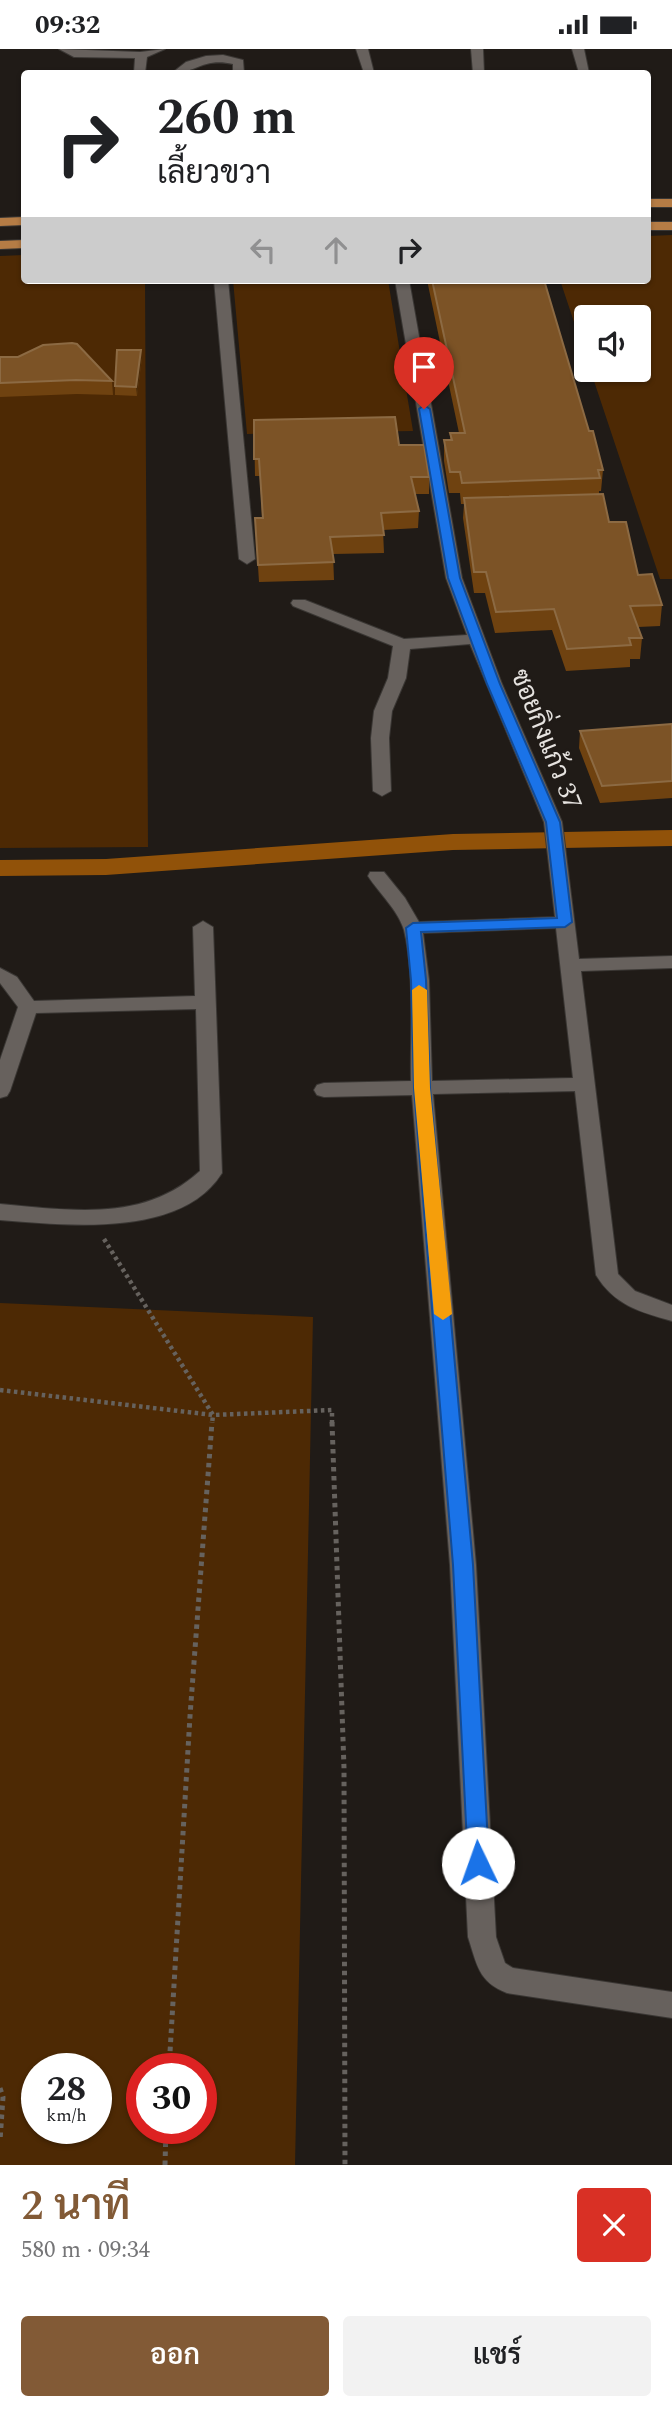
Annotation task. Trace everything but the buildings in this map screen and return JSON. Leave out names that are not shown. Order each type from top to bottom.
[{"type":"main road","points":[[651,203],[672,203]]},
{"type":"main road","points":[[0,222],[21,221]]},
{"type":"main road","points":[[651,226],[672,226]]},
{"type":"main road","points":[[0,245],[21,244]]},
{"type":"street","points":[[65,49],[74,54],[141,55],[159,49]]},
{"type":"street","points":[[362,49],[368,70]]},
{"type":"street","points":[[477,49],[479,70]]},
{"type":"street","points":[[578,49],[583,70]]},
{"type":"street","points":[[140,70],[141,55]]},
{"type":"street","points":[[181,70],[192,63],[226,59],[239,62],[238,70]]},
{"type":"street","points":[[221,284],[247,559]]},
{"type":"street","name":"ซอยกิ่งแก้ว 37","points":[[403,284],[449,511],[454,578],[553,822],[607,1275],[615,1289],[633,1301],[672,1313]]},
{"type":"street","points":[[299,603],[402,644],[477,639]]},
{"type":"street","points":[[382,791],[380,738],[383,711],[397,678],[402,644]]},
{"type":"street","points":[[377,876],[398,902],[413,928],[419,980],[422,1088],[463,1565],[482,1937],[486,1956],[494,1971],[507,1980],[672,2005]]},
{"type":"street","points":[[413,928],[565,922]]},
{"type":"street","points":[[0,1212],[90,1217],[129,1215],[180,1201],[198,1188],[211,1173],[203,927]]},
{"type":"street","points":[[570,965],[672,962]]},
{"type":"street","points":[[0,974],[10,981],[28,1007]]},
{"type":"street","points":[[28,1007],[204,1002]]},
{"type":"street","points":[[0,1091],[28,1007]]},
{"type":"street","points":[[324,1090],[586,1084]]},
{"type":"path","points":[[90,1217],[213,1415],[190,1716],[170,2053]]},
{"type":"path","points":[[0,1390],[213,1415],[332,1410],[344,1767],[345,2165]]},
{"type":"path","points":[[0,2088],[3,2097],[0,2141]]},
{"type":"path","points":[[165,2165],[166,2144]]},
{"type":"shaded area","points":[[672,235],[672,579],[660,579],[594,382],[651,382],[651,305],[574,305],[574,322],[561,284],[651,284],[651,236]]},
{"type":"shaded area","points":[[21,255],[21,284],[145,284],[148,847],[0,848],[0,256]]},
{"type":"shaded area","points":[[233,284],[389,284],[413,431],[247,434]]},
{"type":"shaded area","points":[[0,1303],[313,1317],[295,2165],[0,2165]]},
{"type":"waterway","points":[[0,868],[106,867],[453,842],[672,838]]},
{"type":"slow traffic","points":[[419,990],[422,1088],[443,1314]]},
{"type":"route","points":[[424,409],[454,578],[493,684],[553,822],[565,922],[413,928],[419,980],[422,1088],[463,1565],[478,1863]]}]
